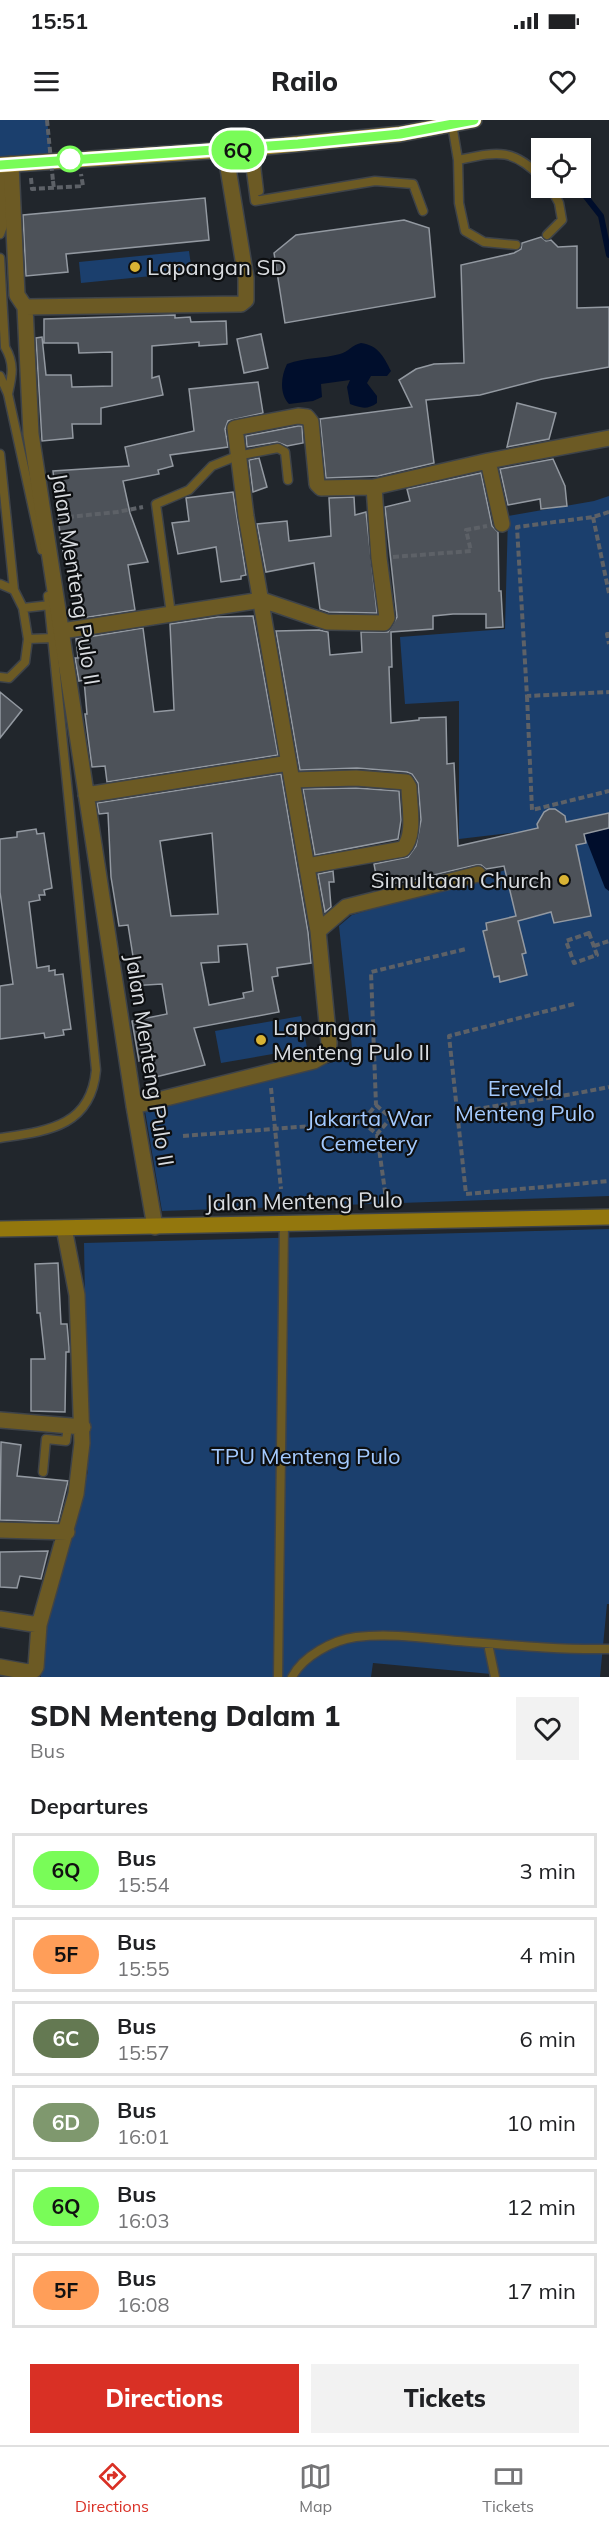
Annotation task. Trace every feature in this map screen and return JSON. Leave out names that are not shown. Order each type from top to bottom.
[{"type":"main road","points":[[4,165],[251,149],[400,134],[474,120]]},
{"type":"street","points":[[25,307],[241,304],[246,300],[246,278],[225,150]]},
{"type":"street","name":"Jalan Menteng Pulo II","points":[[4,165],[17,295],[25,307],[31,434],[45,520],[58,634],[155,1227]]},
{"type":"street","points":[[134,1106],[314,1061],[328,1053],[329,1043],[318,931],[237,456],[235,428],[298,416],[307,417],[311,422],[317,484],[321,488],[374,487],[488,461],[609,438]]},
{"type":"street","points":[[488,461],[502,524]]},
{"type":"street","points":[[58,634],[262,600],[327,622],[384,623],[387,618],[379,558],[374,487]]},
{"type":"street","points":[[86,795],[289,763]]},
{"type":"street","points":[[292,780],[389,780],[406,782],[409,787],[410,834],[409,843],[403,849],[307,866]]},
{"type":"street","points":[[318,931],[346,907],[478,874]]},
{"type":"street","name":"Jalan Menteng Pulo","points":[[0,1229],[609,1217]]},
{"type":"street","points":[[0,1667],[28,1672],[34,1670],[39,1626],[67,1532],[81,1463],[76,1426],[77,1295],[64,1228]]},
{"type":"street","points":[[0,1420],[76,1426]]},
{"type":"street","points":[[0,1530],[67,1532]]},
{"type":"street","points":[[0,1619],[39,1626]]},
{"type":"lane","points":[[454,124],[461,160],[459,203],[465,231],[484,242],[516,245]]},
{"type":"lane","points":[[251,149],[258,200],[375,181],[413,184],[423,211]]},
{"type":"lane","points":[[461,160],[508,153],[531,166]]},
{"type":"lane","points":[[0,234],[3,226],[4,165]]},
{"type":"lane","points":[[547,235],[562,220],[556,198]]},
{"type":"lane","points":[[0,258],[5,347],[12,359],[13,371],[8,394]]},
{"type":"lane","points":[[0,356],[5,347]]},
{"type":"lane","points":[[0,376],[8,394],[43,554],[50,605],[58,634],[96,1070],[94,1086],[85,1106],[72,1119],[46,1131],[0,1138]]},
{"type":"lane","points":[[171,614],[156,504],[189,490],[212,466],[237,456],[278,448],[285,452],[288,480]]},
{"type":"lane","points":[[0,454],[14,590],[23,608],[28,639],[25,662],[9,678],[0,677]]},
{"type":"lane","points":[[0,584],[14,590]]},
{"type":"lane","points":[[23,608],[50,605]]},
{"type":"lane","points":[[28,639],[58,634]]},
{"type":"lane","points":[[278,1677],[284,1225]]},
{"type":"lane","points":[[43,1472],[46,1439],[66,1441],[76,1426]]},
{"type":"lane","points":[[292,1677],[295,1670],[318,1650],[354,1638],[415,1637],[577,1650],[609,1649]]},
{"type":"lane","points":[[488,1644],[495,1677]]},
{"type":"path","points":[[47,120],[54,189]]},
{"type":"path","points":[[30,177],[32,189],[54,189],[82,186],[81,173]]},
{"type":"path","points":[[45,520],[117,512],[156,504]]},
{"type":"path","points":[[609,512],[593,517],[517,527],[532,810],[609,791]]},
{"type":"path","points":[[593,517],[609,593]]},
{"type":"path","points":[[379,558],[471,551],[466,530]]},
{"type":"path","points":[[609,634],[607,634],[609,644]]},
{"type":"path","points":[[527,696],[609,692]]},
{"type":"path","points":[[589,933],[594,946],[597,955],[574,963],[566,941],[589,933]]},
{"type":"path","points":[[594,946],[609,941]]},
{"type":"path","points":[[362,1122],[376,1105],[371,972],[466,949]]},
{"type":"path","points":[[574,1004],[449,1036],[466,1194],[609,1181]]},
{"type":"path","points":[[457,1112],[609,1087]]},
{"type":"path","points":[[271,1088],[281,1189]]},
{"type":"path","points":[[376,1105],[391,1118],[377,1134]]},
{"type":"path","points":[[183,1136],[362,1122],[377,1134],[388,1222]]},
{"type":"green space","points":[[0,120],[47,120],[52,161],[0,165]]},
{"type":"green space","name":"Lapangan SD","points":[[189,251],[192,272],[81,283],[79,262]]},
{"type":"green space","points":[[609,496],[609,1196],[162,1211],[145,1111],[353,1057],[339,926],[352,915],[533,862],[526,831],[459,839],[459,701],[405,704],[400,637],[505,629],[508,516],[594,501]]},
{"type":"green space","name":"Lapangan Menteng Pulo II","points":[[301,1016],[307,1048],[221,1063],[215,1031]]},
{"type":"green space","name":"TPU Menteng Pulo","points":[[609,1229],[609,1604],[607,1604],[600,1677],[492,1677],[491,1674],[373,1663],[371,1677],[41,1677],[35,1636],[88,1472],[84,1243]]},
{"type":"shaded area","points":[[361,343],[376,349],[391,371],[387,376],[371,376],[367,383],[377,396],[377,403],[364,408],[350,404],[347,387],[350,380],[321,384],[322,397],[313,401],[289,404],[282,384],[287,364],[340,354]]},
{"type":"shaded area","points":[[609,828],[609,891],[605,888],[584,834]]},
{"type":"building","points":[[205,198],[209,240],[66,254],[68,272],[26,276],[23,215]]},
{"type":"building","points":[[404,220],[429,228],[435,297],[285,323],[274,253],[296,235]]},
{"type":"building","points":[[541,237],[546,241],[551,240],[558,247],[577,246],[577,308],[609,307],[609,367],[542,379],[480,395],[426,400],[434,463],[378,476],[326,478],[320,419],[412,407],[399,380],[416,369],[434,364],[464,363],[461,265],[514,253],[521,249],[522,243]]},
{"type":"building","points":[[175,315],[175,318],[190,317],[191,322],[226,321],[227,344],[199,346],[199,342],[152,346],[152,378],[159,376],[163,395],[101,408],[101,424],[72,424],[73,438],[42,441],[36,338],[42,337],[46,375],[71,375],[72,387],[112,386],[112,352],[79,353],[78,343],[44,343],[44,319]]},
{"type":"building","points":[[261,334],[268,368],[244,373],[237,339]]},
{"type":"building","points":[[258,382],[263,413],[228,421],[225,429],[228,447],[170,455],[173,466],[158,470],[159,474],[123,481],[130,513],[148,562],[128,565],[135,610],[82,618],[72,557],[65,559],[61,543],[53,471],[129,466],[125,447],[194,431],[189,389]]},
{"type":"building","points":[[517,403],[556,413],[549,439],[507,447]]},
{"type":"building","points":[[302,426],[303,443],[287,446],[277,442],[247,447],[246,436]]},
{"type":"building","points":[[259,458],[267,487],[253,492],[249,460]]},
{"type":"building","points":[[553,459],[565,486],[567,506],[541,509],[540,499],[508,505],[500,469]]},
{"type":"building","points":[[481,473],[492,526],[498,532],[499,591],[501,591],[503,627],[486,628],[486,614],[453,614],[433,616],[433,629],[391,632],[392,667],[389,667],[391,723],[419,720],[419,718],[446,717],[447,764],[454,763],[458,846],[538,828],[537,824],[544,812],[549,809],[555,809],[565,816],[566,822],[609,813],[609,828],[584,834],[586,843],[576,845],[591,916],[554,923],[551,912],[518,921],[526,953],[522,954],[527,975],[500,982],[499,976],[494,977],[483,931],[487,930],[486,923],[516,916],[504,866],[486,869],[481,865],[476,865],[378,886],[374,864],[408,857],[416,846],[421,820],[418,783],[412,774],[407,772],[357,768],[300,770],[276,631],[319,630],[328,632],[330,655],[362,652],[361,632],[388,632],[397,617],[385,507],[410,501],[407,489]]},
{"type":"building","points":[[233,492],[246,575],[241,576],[241,579],[221,582],[216,547],[178,554],[172,523],[189,521],[186,498]]},
{"type":"building","points":[[354,497],[355,515],[366,512],[377,613],[329,612],[320,609],[314,563],[266,572],[257,524],[287,521],[289,541],[331,536],[329,498]]},
{"type":"building","points":[[253,616],[278,755],[107,782],[105,766],[92,767],[85,714],[87,714],[84,680],[79,681],[75,658],[78,658],[76,639],[143,628],[154,712],[174,710],[170,624],[218,617]]},
{"type":"building","points":[[0,692],[22,710],[0,738]]},
{"type":"building","points":[[281,774],[308,932],[311,963],[277,968],[278,976],[272,977],[279,1012],[194,1028],[205,1065],[147,1079],[143,1060],[139,1061],[132,1021],[167,1014],[162,984],[130,986],[129,969],[135,969],[128,925],[119,926],[111,877],[108,813],[99,814],[97,803]],"holes":[[[212,833],[218,914],[171,916],[160,841]],[[247,944],[253,991],[243,993],[244,998],[209,1005],[201,963],[219,962],[218,946]]]},
{"type":"building","points":[[356,788],[399,791],[401,820],[398,839],[315,855],[303,789]]},
{"type":"building","points":[[36,829],[37,834],[44,833],[52,888],[44,890],[45,895],[39,895],[40,900],[29,902],[37,968],[49,966],[49,971],[55,970],[55,975],[63,974],[71,1029],[63,1030],[64,1035],[45,1038],[44,1033],[0,1039],[0,986],[13,984],[0,892],[0,839],[17,837],[17,832]]},
{"type":"building","points":[[333,871],[334,882],[329,882],[331,907],[325,912],[318,874]]},
{"type":"building","points":[[58,1263],[61,1324],[67,1324],[69,1347],[69,1352],[66,1352],[65,1412],[31,1411],[31,1359],[45,1359],[40,1313],[37,1313],[35,1264]]},
{"type":"building","points":[[1,1442],[21,1445],[17,1476],[68,1481],[58,1522],[0,1520]]},
{"type":"building","points":[[48,1551],[41,1579],[20,1576],[17,1588],[0,1587],[0,1552]]},
{"type":"waterway","points":[[587,198],[601,216],[609,255]]},
{"type":"bus line","name":"6Q","points":[[0,165],[298,144],[400,134],[474,120]]},
{"type":"place","name":"Lapangan SD","points":[[135,267]]},
{"type":"place","name":"Simultaan Church","points":[[564,880]]},
{"type":"place","name":"Lapangan Menteng Pulo II","points":[[261,1040]]},
{"type":"park label","name":"Ereveld Menteng Pulo","points":[[525,1100]]},
{"type":"park label","name":"Jakarta War Cemetery","points":[[369,1130]]}]
